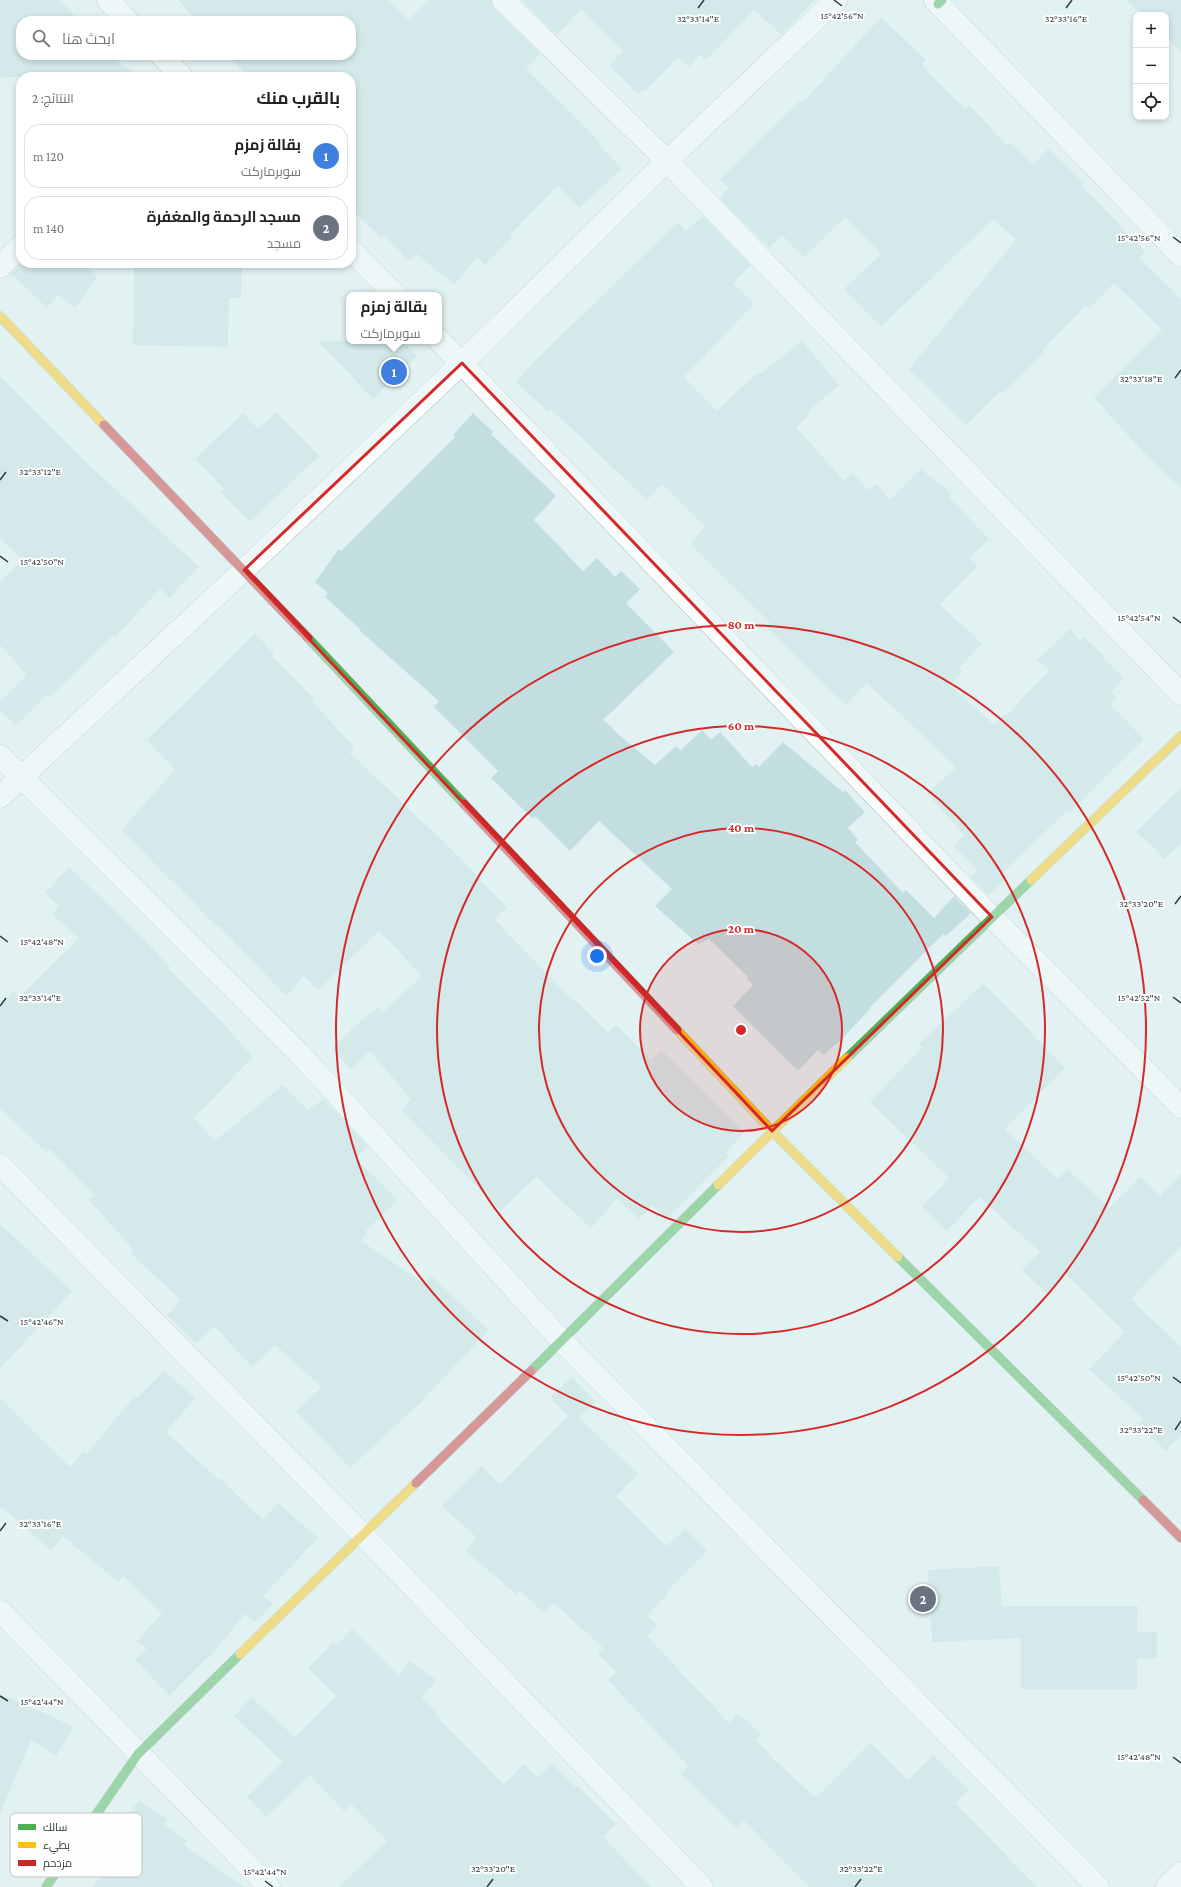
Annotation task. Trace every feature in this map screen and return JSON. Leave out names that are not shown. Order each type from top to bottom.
[{"type":"street","points":[[108,0],[123,16]]},
{"type":"street","points":[[503,0],[667,161],[1181,694]]},
{"type":"street","points":[[0,797],[244,570],[462,363],[667,161],[836,0]]},
{"type":"street","points":[[938,1],[1181,256]]},
{"type":"street","points":[[166,60],[177,72]]},
{"type":"street","points":[[0,267],[16,251]]},
{"type":"street","points":[[356,255],[392,292]]},
{"type":"street","points":[[0,316],[244,570],[772,1131],[1181,1538]]},
{"type":"street","points":[[442,343],[992,917],[1181,1107]]},
{"type":"street","points":[[97,1813],[138,1754],[362,1534],[562,1341],[772,1131],[1181,736]]},
{"type":"street","points":[[0,756],[298,1053],[562,1341],[1098,1887]]},
{"type":"street","points":[[0,1165],[362,1534],[702,1887]]},
{"type":"street","points":[[0,1611],[269,1887]]},
{"type":"street","points":[[1167,1887],[1181,1873]]},
{"type":"street","points":[[46,1887],[53,1877]]},
{"type":"highlighted area","points":[[462,363],[992,917],[772,1131],[244,570]]},
{"type":"building","points":[[0,0],[59,0],[75,16],[16,16],[16,60],[116,60],[131,72],[16,72],[16,77],[0,77]]},
{"type":"building","points":[[178,0],[389,0],[409,20],[429,0],[491,0],[494,9],[540,54],[526,69],[600,142],[598,143],[622,169],[579,208],[558,186],[511,234],[513,236],[485,265],[477,257],[454,285],[417,254],[409,261],[384,235],[381,237],[356,214],[356,72],[243,72],[233,60],[356,60],[356,16],[192,16]]},
{"type":"building","points":[[521,0],[815,0],[782,35],[754,10],[706,60],[700,54],[689,67],[678,58],[644,92],[642,90],[638,94],[609,66],[623,51],[581,9],[557,35]]},
{"type":"building","points":[[1126,0],[1181,0],[1181,52],[1169,41],[1169,12],[1139,12]]},
{"type":"building","points":[[881,17],[926,60],[922,65],[965,109],[969,105],[1007,145],[1010,142],[1033,165],[1048,149],[1084,183],[1082,186],[1145,251],[1139,258],[1181,299],[1181,488],[1149,458],[1094,398],[1162,330],[1114,283],[1089,309],[1085,306],[1042,351],[1044,352],[1003,394],[1000,391],[966,425],[923,382],[908,370],[1016,240],[993,219],[881,327],[844,289],[881,254],[845,217],[804,258],[782,235],[769,248],[720,198],[729,188],[720,179],[800,101],[802,103]]},
{"type":"building","points":[[702,216],[751,266],[733,283],[754,304],[684,377],[717,411],[758,372],[760,374],[802,341],[839,385],[807,413],[809,415],[796,427],[844,481],[853,473],[868,490],[876,484],[890,500],[921,469],[952,494],[949,497],[989,539],[970,558],[978,565],[940,605],[982,643],[958,669],[962,672],[950,685],[994,725],[1004,714],[1006,716],[1049,670],[1037,660],[1070,629],[1080,640],[1083,637],[1104,656],[1102,657],[1124,678],[1111,691],[1117,698],[1110,704],[1144,739],[1069,813],[1067,811],[1002,873],[1007,877],[989,895],[971,877],[978,870],[954,847],[964,835],[927,793],[956,768],[954,765],[867,683],[846,705],[766,627],[770,623],[690,544],[705,527],[662,484],[647,500],[551,409],[548,412],[516,382],[537,359],[678,222],[686,232]]},
{"type":"building","points":[[17,268],[88,268],[97,278],[75,308],[58,294],[47,308],[11,274]]},
{"type":"building","points":[[134,268],[242,268],[241,298],[229,298],[228,347],[133,345]]},
{"type":"building","points":[[318,341],[346,341],[346,344],[406,344],[417,356],[373,399]]},
{"type":"building","points":[[0,376],[86,462],[199,567],[169,598],[160,589],[115,637],[113,635],[49,698],[47,695],[16,726],[0,711],[0,702],[27,675],[0,645],[0,582],[23,560],[0,538]]},
{"type":"building","points":[[276,412],[319,456],[250,522],[221,492],[224,489],[195,459],[243,413],[258,429]]},
{"type":"building","points":[[473,413],[493,432],[491,434],[556,496],[534,520],[583,571],[597,558],[615,577],[621,571],[640,589],[626,603],[674,652],[603,720],[655,765],[676,746],[681,750],[702,730],[711,740],[720,732],[752,767],[756,764],[759,767],[783,742],[843,792],[845,790],[865,812],[848,828],[858,840],[855,842],[903,893],[906,890],[934,918],[954,896],[971,913],[946,936],[943,934],[869,1008],[870,1009],[840,1041],[823,1055],[818,1050],[798,1071],[733,1006],[753,985],[747,979],[748,977],[709,939],[698,944],[655,906],[672,889],[599,821],[570,851],[535,816],[533,819],[491,778],[498,771],[434,707],[439,701],[360,631],[361,630],[325,597],[328,593],[315,582],[339,549],[341,551],[455,437],[453,435]]},
{"type":"building","points":[[255,633],[274,654],[272,656],[314,699],[312,701],[354,747],[350,753],[446,844],[507,907],[495,920],[572,1000],[574,999],[608,1033],[616,1025],[651,1060],[661,1050],[745,1132],[726,1153],[729,1156],[667,1219],[653,1205],[639,1219],[617,1199],[591,1228],[536,1177],[501,1211],[401,1110],[411,1099],[370,1051],[351,1070],[332,1049],[351,1031],[350,1030],[378,1007],[383,1012],[422,976],[379,931],[318,990],[304,976],[286,996],[218,925],[216,927],[173,880],[171,881],[122,830],[175,769],[147,740]]},
{"type":"building","points":[[1181,788],[1181,843],[1165,859],[1136,831]]},
{"type":"building","points":[[69,867],[134,929],[170,967],[168,969],[220,1020],[253,1057],[194,1118],[215,1141],[283,1085],[308,1110],[324,1099],[368,1147],[355,1158],[398,1200],[365,1232],[367,1234],[361,1241],[424,1283],[431,1276],[489,1330],[419,1404],[350,1468],[296,1411],[322,1387],[275,1345],[252,1367],[214,1326],[196,1343],[167,1315],[181,1300],[130,1253],[133,1249],[89,1200],[94,1195],[50,1149],[46,1152],[0,1108],[0,1006],[13,991],[20,997],[79,938],[52,914],[59,906],[45,893]]},
{"type":"building","points":[[984,983],[1065,1068],[1005,1129],[1058,1179],[1067,1169],[1110,1208],[1140,1177],[1160,1196],[1181,1174],[1181,1246],[1131,1299],[1181,1347],[1181,1435],[1166,1451],[1138,1424],[1143,1419],[1089,1369],[1125,1332],[1066,1274],[1047,1293],[1022,1270],[1040,1252],[979,1197],[947,1231],[922,1207],[949,1178],[870,1102],[922,1047],[919,1044]]},
{"type":"building","points":[[0,1224],[72,1291],[0,1369]]},
{"type":"building","points":[[164,1371],[195,1398],[166,1432],[219,1480],[220,1478],[263,1520],[278,1503],[318,1538],[263,1596],[274,1604],[256,1622],[245,1614],[210,1657],[209,1656],[169,1696],[135,1659],[147,1648],[137,1641],[162,1613],[123,1576],[118,1582],[63,1536],[51,1550],[0,1506],[0,1398],[70,1467],[84,1451],[86,1454],[135,1396],[137,1398]]},
{"type":"building","points":[[572,1377],[595,1402],[578,1417],[638,1474],[616,1497],[667,1546],[685,1529],[707,1551],[666,1592],[668,1594],[647,1616],[657,1625],[647,1636],[729,1723],[738,1713],[761,1734],[755,1740],[770,1754],[769,1755],[816,1798],[871,1742],[908,1781],[933,1755],[969,1790],[955,1803],[1037,1887],[809,1887],[744,1821],[737,1828],[681,1774],[688,1766],[608,1680],[617,1672],[598,1654],[603,1648],[554,1603],[544,1613],[520,1591],[516,1594],[466,1551],[477,1538],[442,1506],[481,1466],[500,1485],[568,1416],[550,1397]]},
{"type":"building","points":[[999,1566],[1002,1606],[1138,1606],[1137,1632],[1157,1632],[1157,1659],[1137,1659],[1137,1689],[1021,1689],[1021,1638],[932,1642],[928,1570]]},
{"type":"building","points":[[352,1629],[399,1676],[410,1661],[436,1680],[422,1698],[437,1713],[435,1715],[504,1785],[523,1764],[538,1777],[552,1763],[616,1823],[603,1837],[651,1887],[339,1887],[387,1841],[351,1804],[344,1811],[310,1775],[266,1817],[247,1797],[283,1762],[234,1716],[251,1697],[295,1737],[336,1696],[308,1668],[333,1643],[336,1646]]},
{"type":"building","points":[[0,1694],[60,1720],[73,1728],[56,1756],[31,1740],[0,1814]]},
{"type":"building","points":[[139,1800],[167,1819],[164,1824],[188,1841],[184,1845],[244,1887],[92,1887],[100,1877],[142,1877],[142,1813],[130,1813]]},
{"type":"traffic: fast","points":[[938,4],[942,0]]},
{"type":"traffic: fast","points":[[308,638],[464,804]]},
{"type":"traffic: fast","points":[[847,1058],[1031,880]]},
{"type":"traffic: fast","points":[[531,1371],[718,1185]]},
{"type":"traffic: fast","points":[[898,1257],[1143,1500]]},
{"type":"traffic: fast","points":[[97,1813],[138,1754],[240,1654]]},
{"type":"traffic: fast","points":[[46,1887],[53,1877]]},
{"type":"traffic: slow","points":[[0,316],[104,425]]},
{"type":"traffic: slow","points":[[1031,880],[1181,736]]},
{"type":"traffic: slow","points":[[677,1030],[772,1131],[898,1257]]},
{"type":"traffic: slow","points":[[718,1185],[847,1058]]},
{"type":"traffic: slow","points":[[240,1654],[416,1483]]},
{"type":"traffic: jam","points":[[104,425],[308,638]]},
{"type":"traffic: jam","points":[[464,804],[677,1030]]},
{"type":"traffic: jam","points":[[416,1483],[531,1371]]},
{"type":"traffic: jam","points":[[1143,1500],[1181,1538]]},
{"type":"place","name":"بقالة زمزم","points":[[394,372]]},
{"type":"place","name":"مسجد الرحمة والمغفرة","points":[[923,1599]]}]
